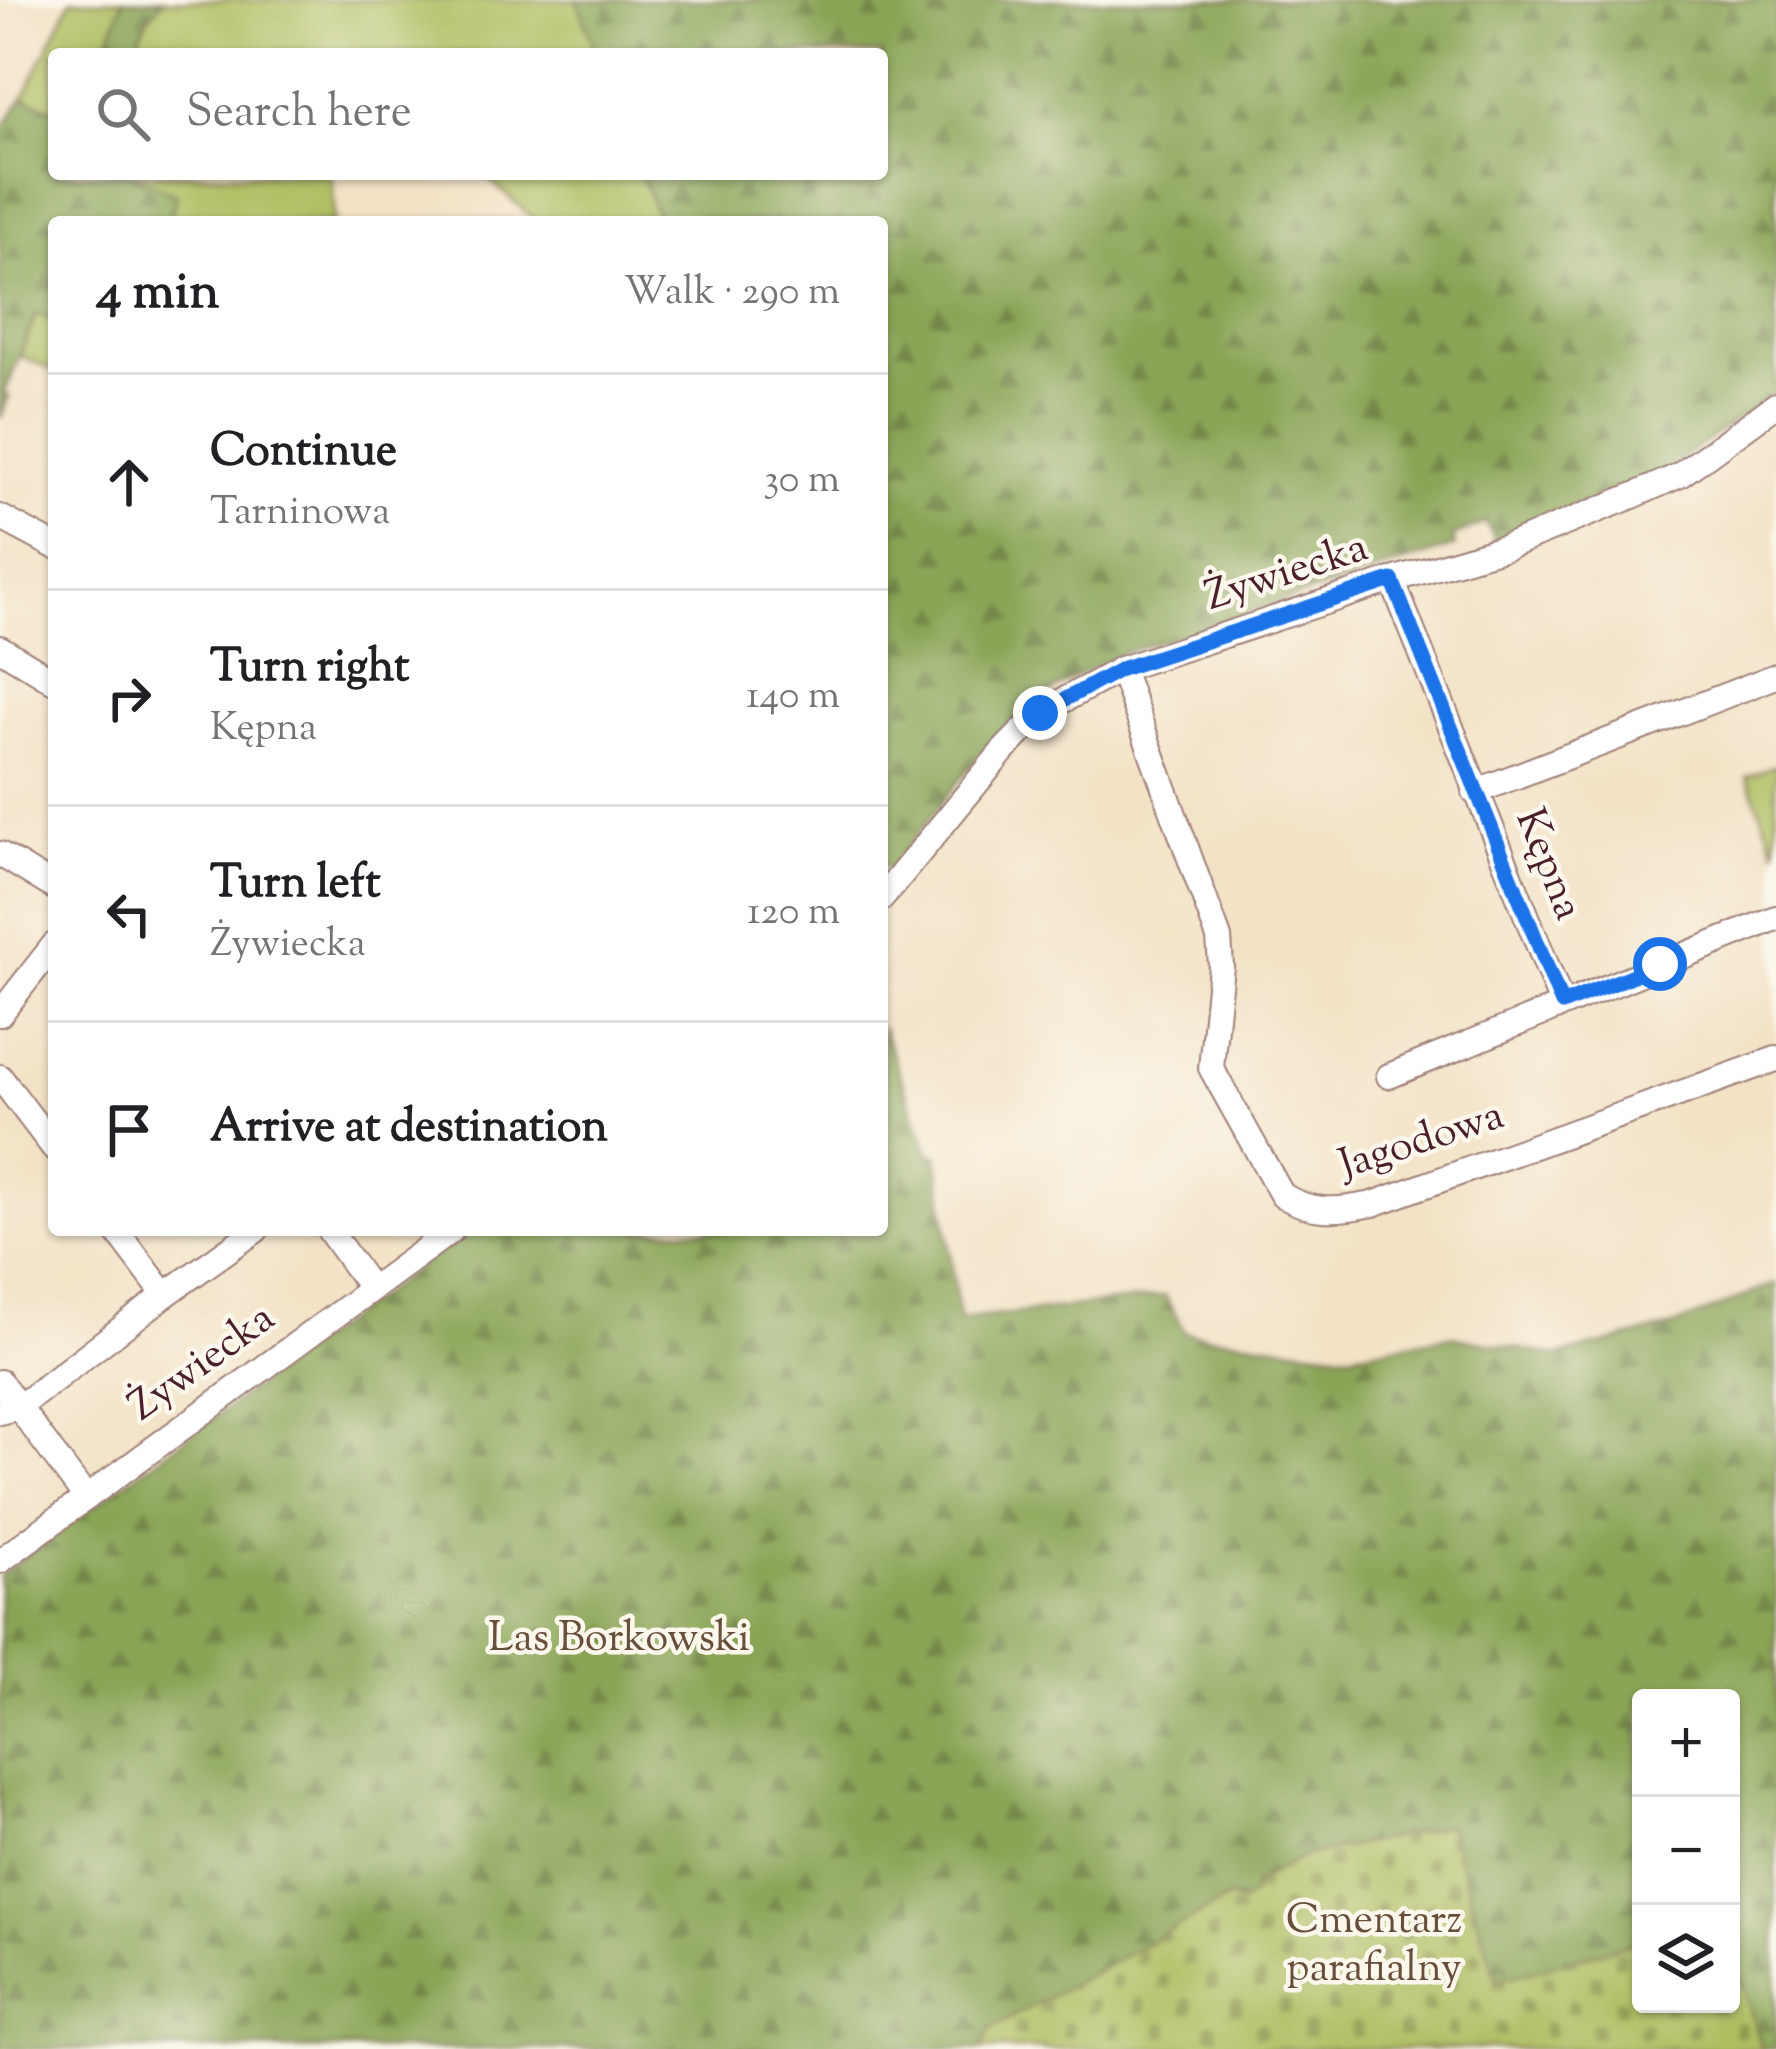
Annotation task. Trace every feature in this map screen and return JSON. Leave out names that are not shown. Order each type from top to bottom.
[{"type":"street","name":"Żywiecka","points":[[888,891],[1040,713],[1121,669],[1392,580],[1506,548],[1665,482],[1776,405]]},
{"type":"street","points":[[0,517],[48,543]]},
{"type":"street","name":"Kępna","points":[[1392,580],[1562,1004]]},
{"type":"street","points":[[0,648],[48,677]]},
{"type":"street","name":"Jagodowa","points":[[1121,669],[1219,938],[1222,966],[1211,1068],[1282,1195],[1297,1204],[1328,1211],[1373,1204],[1776,1059]]},
{"type":"street","points":[[1475,792],[1776,676]]},
{"type":"street","points":[[0,854],[48,883]]},
{"type":"street","points":[[1389,1076],[1776,918]]},
{"type":"street","points":[[0,1014],[48,953]]},
{"type":"street","points":[[0,1077],[48,1140]]},
{"type":"street","points":[[121,1236],[165,1295]]},
{"type":"street","points":[[10,1410],[248,1236]]},
{"type":"street","points":[[333,1236],[371,1289]]},
{"type":"street","name":"Żywiecka","points":[[0,1562],[444,1236]]},
{"type":"street","points":[[0,1382],[10,1410],[86,1498]]},
{"type":"green space","points":[[71,0],[123,0],[106,48],[48,48],[48,107],[23,98]]},
{"type":"green space","points":[[123,0],[163,0],[147,18],[134,48],[106,48]]},
{"type":"green space","points":[[163,0],[577,0],[595,48],[135,48],[148,18]]},
{"type":"green space","points":[[577,0],[1776,0],[1776,392],[1667,469],[1495,541],[1486,522],[1453,536],[1455,546],[1120,654],[1082,673],[1005,729],[888,867],[888,216],[657,216],[643,180],[888,180],[888,48],[595,48]]},
{"type":"green space","points":[[23,98],[48,107],[48,180],[143,180],[177,195],[170,216],[48,216],[48,319],[36,314],[5,393],[9,396],[0,419],[0,132]]},
{"type":"green space","points":[[143,180],[332,180],[334,216],[170,216],[177,195]]},
{"type":"green space","points":[[490,180],[643,180],[657,216],[530,216]]},
{"type":"green space","points":[[37,313],[48,319],[48,368],[20,356]]},
{"type":"green space","points":[[1776,765],[1776,851],[1747,776]]},
{"type":"green space","name":"Las Borkowski","points":[[888,1043],[930,1155],[937,1155],[959,1320],[1165,1296],[1185,1333],[1349,1354],[1451,1336],[1557,1356],[1677,1325],[1776,1283],[1776,2049],[1762,2049],[1740,1974],[1740,1689],[1632,1689],[1632,1943],[1497,1982],[1448,1826],[1241,1902],[1229,1898],[992,2029],[981,2049],[0,2049],[0,1575],[460,1236],[888,1236]]},
{"type":"green space","name":"Cmentarz parafialny","points":[[1448,1825],[1497,1981],[1632,1943],[1632,2013],[1740,2013],[1740,1974],[1762,2049],[981,2049],[991,2029],[1229,1898],[1242,1902],[1252,1895],[1254,1884],[1302,1857]]},
{"type":"route","points":[[1040,713],[1121,669],[1392,580],[1562,1004],[1660,964]]}]
